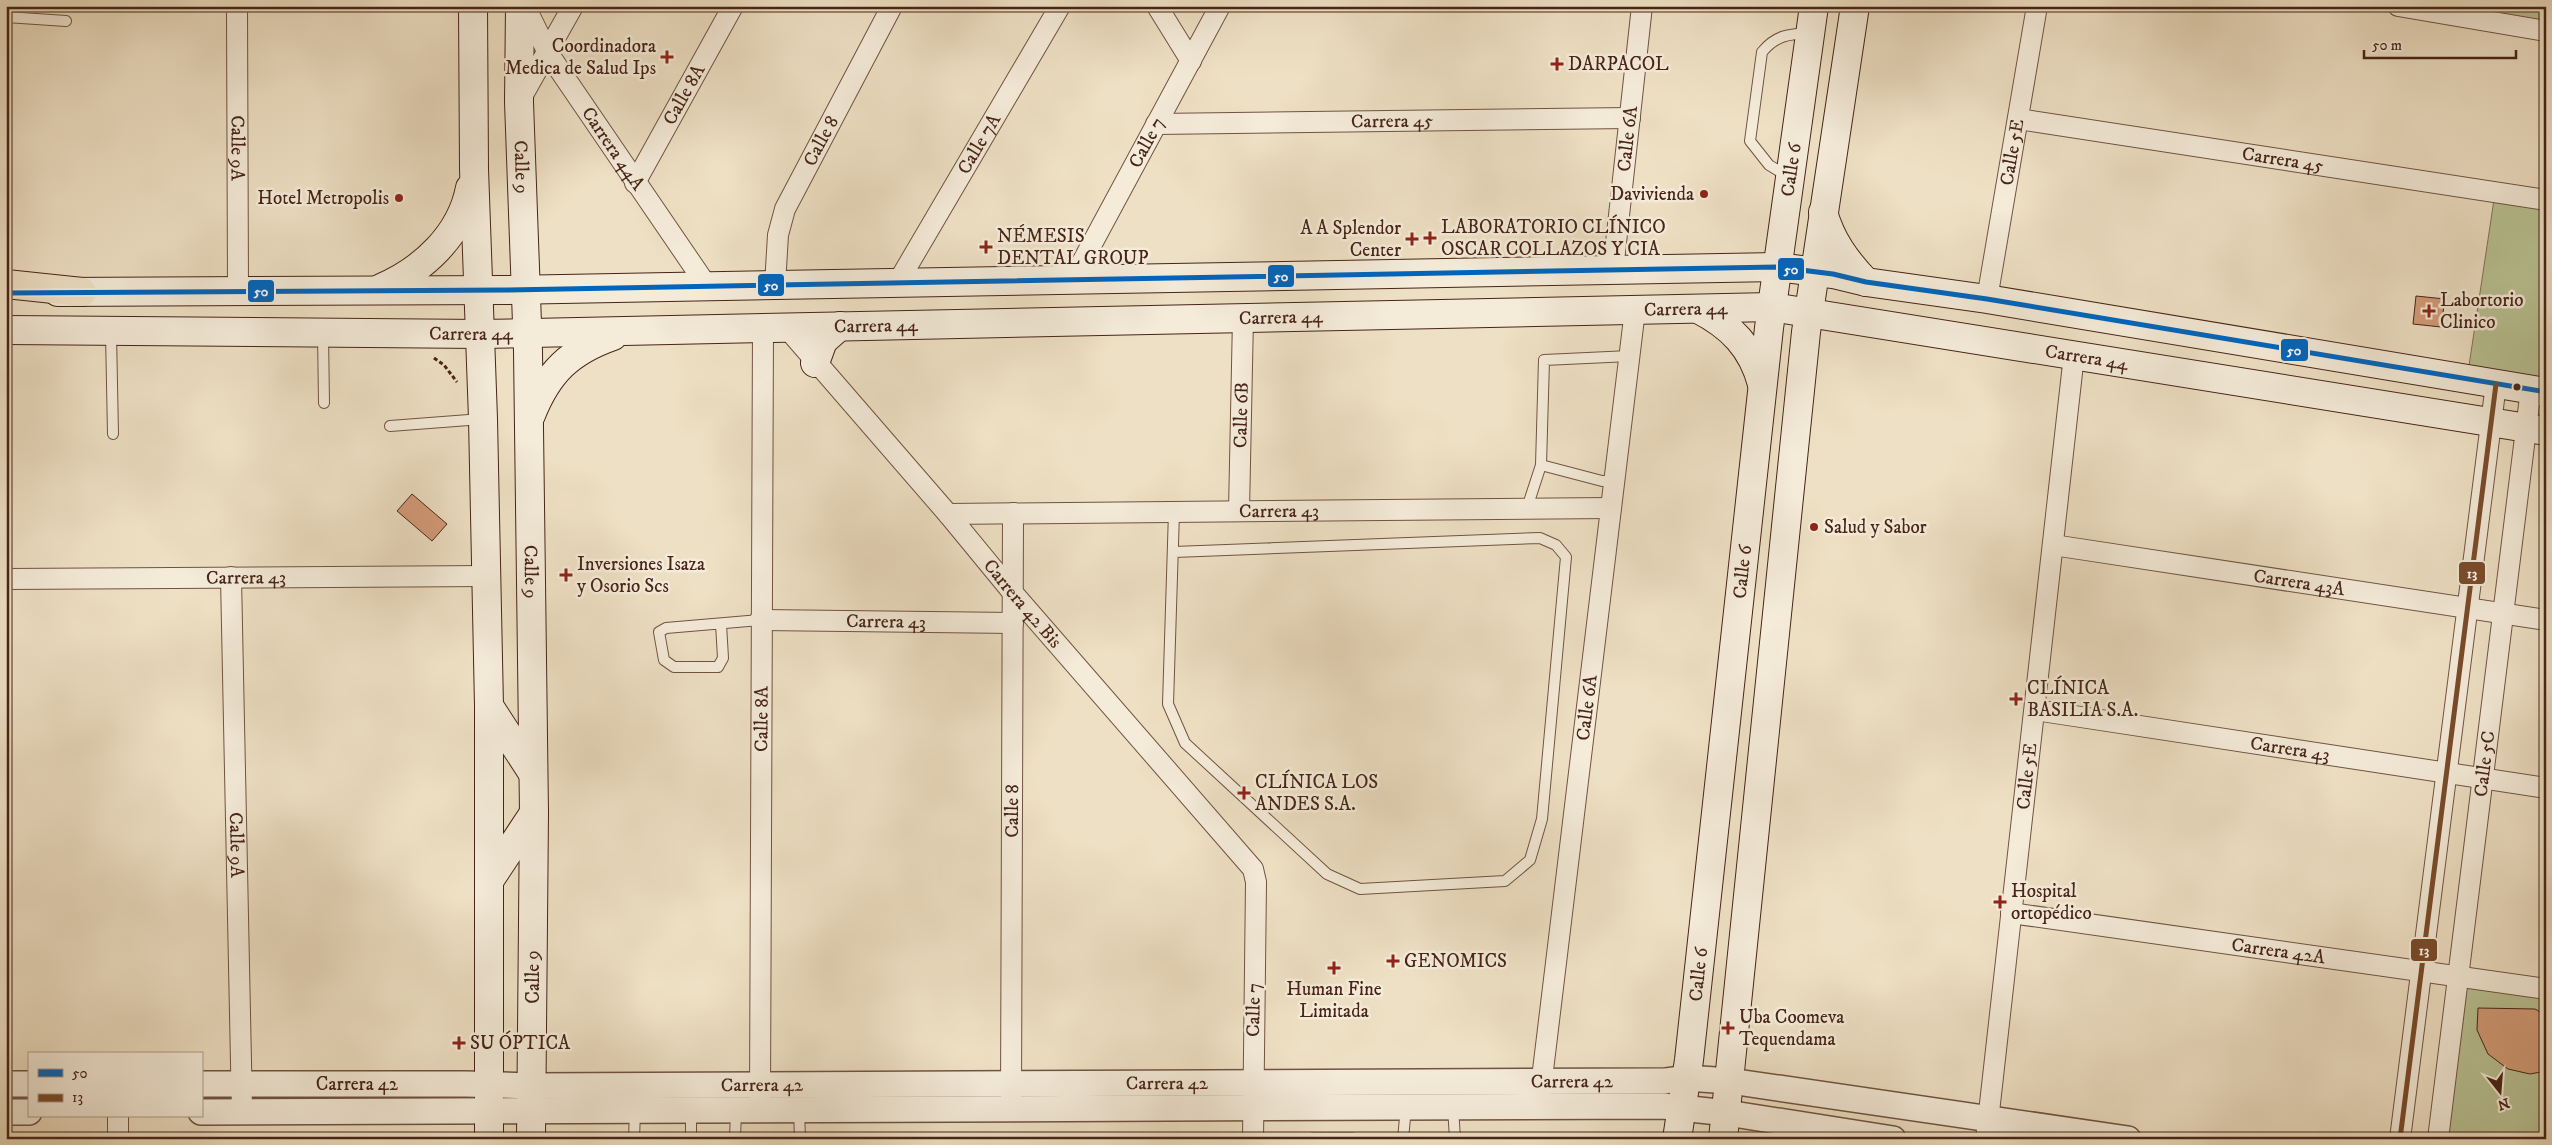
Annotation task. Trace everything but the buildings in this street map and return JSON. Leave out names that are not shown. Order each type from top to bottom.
[{"type":"main road","points":[[473,6],[474,169],[481,334],[489,706],[490,1139]]},
{"type":"main road","name":"Calle 9","points":[[520,6],[519,102],[527,332],[534,813],[531,1139]]},
{"type":"main road","name":"Calle 6","points":[[1677,1139],[1683,1107],[1772,307],[1814,6]]},
{"type":"main road","name":"Calle 6","points":[[1725,1126],[1806,332],[1855,6]]},
{"type":"main road","points":[[377,290],[402,280],[424,264],[440,246],[458,221],[468,196],[474,169]]},
{"type":"main road","points":[[1823,209],[1833,239],[1841,253],[1866,282]]},
{"type":"main road","points":[[6,293],[479,290],[1777,267],[1815,271],[1866,282],[1987,299],[2538,390]]},
{"type":"main road","points":[[1243,318],[1247,305],[1261,289],[1269,285],[1322,285],[1332,275]]},
{"type":"main road","points":[[966,281],[1012,323]]},
{"type":"main road","points":[[6,284],[82,292]]},
{"type":"main road","name":"Carrera 44","points":[[6,330],[481,334],[1772,307],[2536,429]]},
{"type":"main road","points":[[1698,309],[1720,320],[1738,337],[1750,352],[1763,388]]},
{"type":"main road","points":[[816,363],[822,341],[840,326]]},
{"type":"main road","points":[[6,347],[19,339],[42,333],[108,330]]},
{"type":"main road","points":[[528,421],[538,397],[551,375],[569,357],[590,344],[639,330]]},
{"type":"main road","points":[[489,706],[532,772]]},
{"type":"main road","points":[[489,881],[534,813]]},
{"type":"street","name":"Calle 9A","points":[[237,6],[238,292]]},
{"type":"street","name":"Carrera 44A","points":[[526,6],[548,53],[634,183],[707,286]]},
{"type":"street","points":[[519,102],[573,6]]},
{"type":"street","name":"Calle 8A","points":[[634,183],[733,6]]},
{"type":"street","name":"Calle 8","points":[[775,285],[778,235],[785,209],[892,6]]},
{"type":"street","name":"Calle 7A","points":[[898,282],[1060,6]]},
{"type":"street","points":[[1157,6],[1191,61]]},
{"type":"street","name":"Calle 7","points":[[1073,279],[1220,6]]},
{"type":"street","name":"Calle 6A","points":[[1613,270],[1642,6]]},
{"type":"street","name":"Calle 5E","points":[[1987,299],[2037,6]]},
{"type":"street","points":[[2398,6],[2546,31]]},
{"type":"street","name":"Carrera 45","points":[[1156,124],[1630,118]]},
{"type":"street","name":"Carrera 45","points":[[2018,119],[2546,200]]},
{"type":"street","name":"Calle 6A","points":[[1538,1107],[1635,310]]},
{"type":"street","name":"Calle 6B","points":[[1239,511],[1243,318]]},
{"type":"street","name":"Calle 8A","points":[[748,1110],[760,1085],[760,620],[774,327]]},
{"type":"street","name":"Carrera 42 Bis","points":[[774,327],[816,363],[948,514],[1013,593],[1254,869],[1256,882]]},
{"type":"street","name":"Calle 5E","points":[[1987,1128],[2074,355]]},
{"type":"street","name":"Calle 5C","points":[[2400,1139],[2496,384]]},
{"type":"street","name":"Calle 5C","points":[[2438,1139],[2503,613],[2536,429],[2538,390]]},
{"type":"street","name":"Carrera 43","points":[[948,514],[1611,508]]},
{"type":"street","name":"Calle 8","points":[[1012,1109],[1013,513]]},
{"type":"street","name":"Carrera 43A","points":[[2053,545],[2546,620]]},
{"type":"street","name":"Carrera 43","points":[[6,579],[486,576]]},
{"type":"street","name":"Calle 9A","points":[[231,578],[242,1112]]},
{"type":"street","name":"Carrera 43","points":[[760,620],[1013,623]]},
{"type":"street","name":"Carrera 43","points":[[2035,710],[2546,788]]},
{"type":"street","name":"Calle 7","points":[[1253,1139],[1256,882]]},
{"type":"street","name":"Carrera 42A","points":[[2011,913],[2546,989]]},
{"type":"street","name":"Carrera 42","points":[[202,1112],[489,1111],[532,1099],[760,1085],[1665,1081],[1686,1078],[1730,1080],[1987,1128],[2128,1139]]},
{"type":"street","points":[[6,1084],[28,1084]]},
{"type":"street","name":"Carrera 42","points":[[202,1084],[489,1084],[532,1099],[635,1111],[1683,1107],[1725,1126],[1893,1139]]},
{"type":"street","points":[[6,1112],[28,1112]]},
{"type":"street","points":[[118,1118],[118,1139]]},
{"type":"lane","points":[[6,17],[66,21]]},
{"type":"lane","points":[[1790,178],[1769,165],[1750,141],[1762,52],[1770,42],[1784,35],[1810,33]]},
{"type":"lane","points":[[108,330],[112,434]]},
{"type":"lane","points":[[323,332],[324,403]]},
{"type":"lane","points":[[1527,508],[1541,465],[1544,360],[1630,356]]},
{"type":"lane","points":[[390,426],[483,419]]},
{"type":"lane","points":[[1541,465],[1602,480],[1614,481]]},
{"type":"lane","points":[[1174,512],[1168,704],[1185,743],[1326,874],[1360,889],[1505,881],[1530,860],[1542,819],[1566,557],[1556,545],[1540,538],[1174,552]]},
{"type":"lane","points":[[721,624],[723,658],[718,667],[674,667],[664,660],[659,632],[666,628],[760,620]]},
{"type":"lane","points":[[1403,1139],[1406,1107]]},
{"type":"lane","points":[[1453,1107],[1455,1139]]},
{"type":"lane","points":[[735,1139],[748,1110]]},
{"type":"lane","points":[[799,1110],[800,1139]]},
{"type":"lane","points":[[634,1139],[635,1111]]},
{"type":"lane","points":[[691,1111],[691,1139]]},
{"type":"path","points":[[428,354],[444,365],[458,386]]},
{"type":"green space","points":[[2398,6],[2546,6],[2546,31]]},
{"type":"green space","points":[[2495,193],[2546,200],[2546,392],[2467,379]]},
{"type":"green space","points":[[2458,977],[2546,989],[2546,1139],[2438,1139]]},
{"type":"transit line","name":"50","points":[[6,293],[505,290],[1777,267],[1833,274],[1866,282],[1987,299],[2546,392]]},
{"type":"transit line","name":"13","points":[[2400,1139],[2496,384]]},
{"type":"place","name":"Coordinadora Medica de Salud Ips","points":[[667,57]]},
{"type":"place","name":"DARPACOL","points":[[1557,64]]},
{"type":"place","name":"Davivienda","points":[[1704,194]]},
{"type":"place","name":"Hotel Metropolis","points":[[399,198]]},
{"type":"place","name":"LABORATORIO CLÍNICO OSCAR COLLAZOS Y CIA","points":[[1430,238]]},
{"type":"place","name":"A A Splendor Center","points":[[1412,239]]},
{"type":"place","name":"NÉMESIS DENTAL GROUP","points":[[986,247]]},
{"type":"place","name":"Labortorio Clinico","points":[[2429,311]]},
{"type":"place","name":"Salud y Sabor","points":[[1814,527]]},
{"type":"place","name":"Inversiones Isaza y Osorio Scs","points":[[566,575]]},
{"type":"place","name":"CLÍNICA BASILIA S.A.","points":[[2016,699]]},
{"type":"place","name":"CLÍNICA LOS ANDES S.A.","points":[[1244,793]]},
{"type":"place","name":"Hospital ortopédico","points":[[2000,902]]},
{"type":"place","name":"GENOMICS","points":[[1393,961]]},
{"type":"place","name":"Human Fine Limitada","points":[[1334,968]]},
{"type":"place","name":"Uba Coomeva Tequendama","points":[[1728,1028]]},
{"type":"place","name":"SU ÓPTICA","points":[[459,1043]]}]
